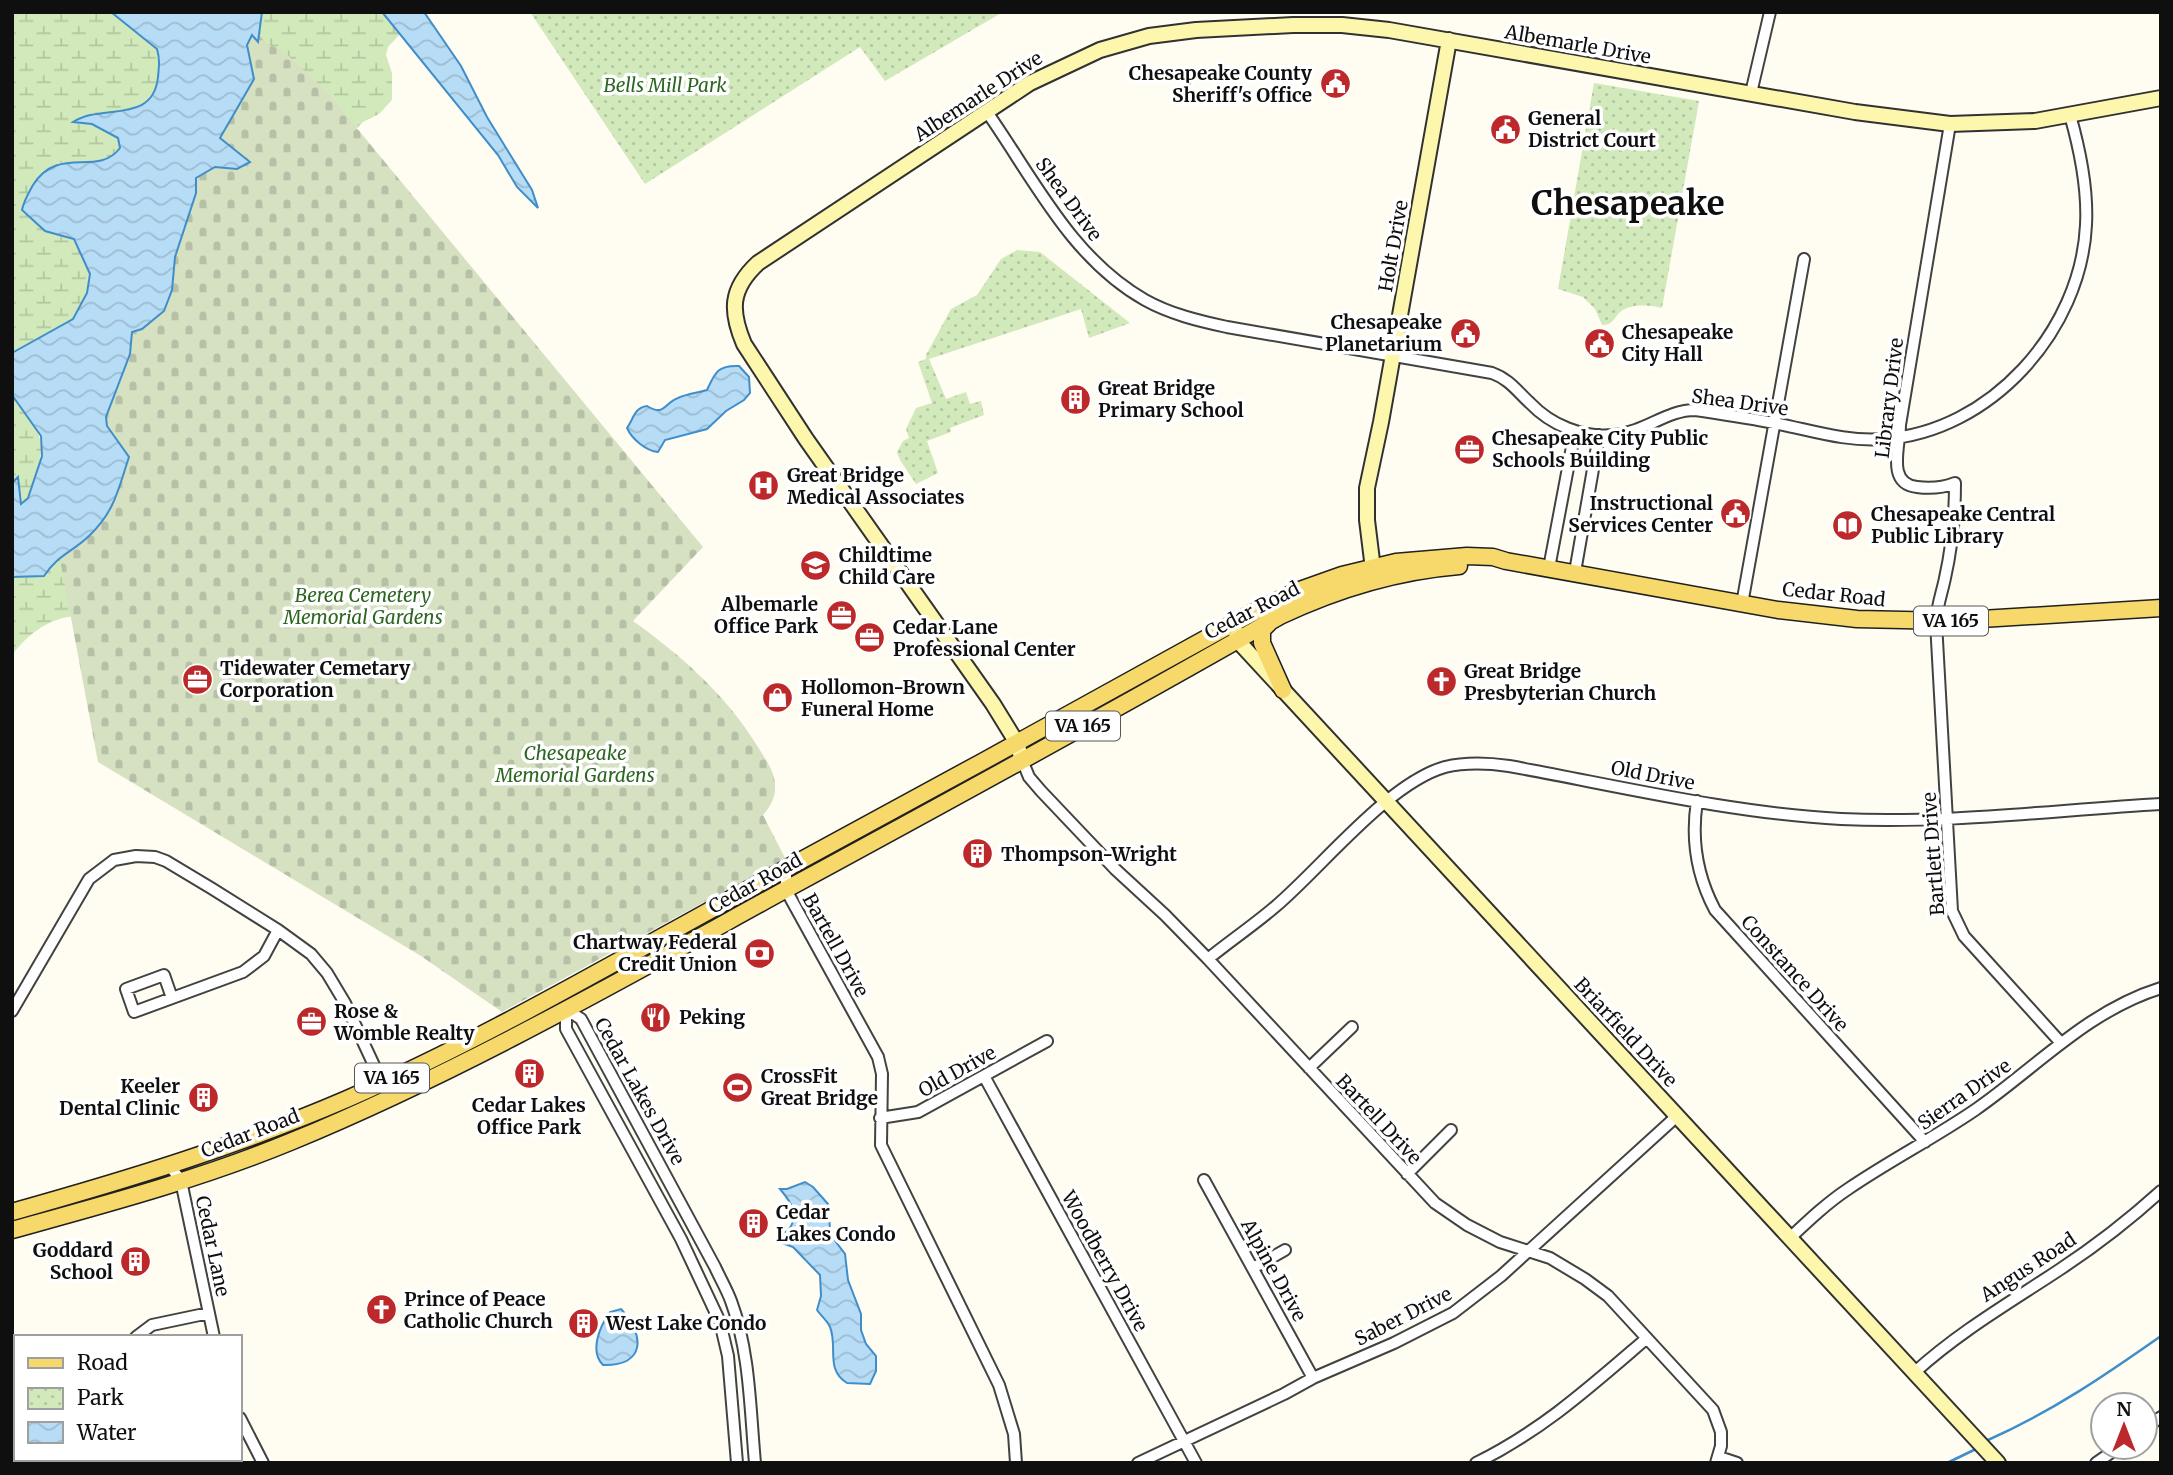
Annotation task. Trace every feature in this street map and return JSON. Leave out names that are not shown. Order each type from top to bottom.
[{"type":"main road","name":"Cedar Road","points":[[12,1212],[170,1166],[276,1128],[382,1083],[525,1011],[1297,591],[1374,575],[1468,565],[1493,566],[1506,561],[1742,604],[1857,619],[1936,622],[2161,608]]},
{"type":"main road","name":"Cedar Road","points":[[12,1230],[181,1181],[286,1143],[389,1099],[566,1009],[786,890],[1269,622],[1374,575]]},
{"type":"main road","points":[[1269,622],[1262,629],[1262,643],[1283,690]]},
{"type":"main road","points":[[525,1011],[566,1009],[567,1001],[574,993],[653,950],[686,923]]},
{"type":"street","points":[[1751,93],[1770,12]]},
{"type":"street","name":"Albemarle Drive","points":[[1021,760],[1017,743],[959,653],[806,439],[751,354],[738,330],[734,306],[740,285],[758,264],[1030,83],[1078,59],[1125,42],[1166,33],[1293,25],[1342,25],[1449,40],[1867,114],[1950,124],[2011,123],[2161,98]]},
{"type":"street","name":"Holt Drive","points":[[1374,575],[1367,520],[1367,488],[1449,40]]},
{"type":"street","name":"Shea Drive","points":[[987,112],[1053,214],[1089,258],[1146,301],[1190,318],[1225,327],[1500,376],[1548,419],[1575,431],[1599,435],[1636,431],[1671,414],[1686,410],[1775,423],[1848,439],[1900,438],[1942,428],[1981,407],[2026,365],[2059,318],[2077,275],[2086,226],[2082,166],[2070,115]]},
{"type":"street","name":"Library Drive","points":[[1936,622],[1953,529],[1955,483],[1938,489],[1905,485],[1898,469],[1900,425],[1950,124]]},
{"type":"street","points":[[1742,604],[1804,262]]},
{"type":"street","points":[[1549,568],[1575,431]]},
{"type":"street","points":[[1575,572],[1599,435]]},
{"type":"street","name":"Bartlett Drive","points":[[1936,622],[1952,911],[1964,936],[2061,1043]]},
{"type":"street","points":[[1235,623],[1237,640]]},
{"type":"street","name":"Briarfield Drive","points":[[1237,640],[1998,1463]]},
{"type":"street","name":"Bartell Drive","points":[[1021,760],[1029,777],[1041,791],[1115,869],[1208,959],[1435,1203],[1467,1226],[1510,1246],[1550,1258],[1585,1279],[1617,1305],[1713,1410],[1721,1432],[1717,1460]]},
{"type":"street","name":"Old Drive","points":[[1208,959],[1276,906],[1387,801],[1427,774],[1446,767],[1485,763],[1697,801],[1840,819],[1947,818],[2161,804]]},
{"type":"street","name":"Constance Drive","points":[[1697,801],[1694,827],[1697,861],[1703,884],[1716,910],[1925,1142]]},
{"type":"street","points":[[12,1010],[89,879],[114,860],[147,856],[166,861],[278,930],[311,954],[327,973],[345,1003],[389,1099]]},
{"type":"street","name":"Bartell Drive","points":[[786,869],[786,890],[878,1057],[882,1074],[880,1136],[883,1150],[1005,1401],[1014,1434],[1016,1463]]},
{"type":"street","points":[[172,998],[243,972],[264,956],[278,930]]},
{"type":"street","name":"Sierra Drive","points":[[1791,1237],[1846,1190],[1925,1142],[2018,1079],[2061,1043],[2113,1006],[2161,988]]},
{"type":"street","name":"Cedar Lakes Drive","points":[[566,1009],[566,1029],[681,1239],[720,1322],[728,1356],[737,1463]]},
{"type":"street","name":"Cedar Lakes Drive","points":[[566,1009],[581,1019],[732,1302],[747,1371],[755,1463]]},
{"type":"street","points":[[1309,1068],[1352,1027]]},
{"type":"street","name":"Old Drive","points":[[880,1118],[918,1112],[1047,1041]]},
{"type":"street","name":"Woodberry Drive","points":[[984,1076],[1196,1463]]},
{"type":"street","name":"Saber Drive","points":[[1138,1463],[1452,1313],[1484,1291],[1677,1116]]},
{"type":"street","points":[[1407,1174],[1451,1130]]},
{"type":"street","name":"Cedar Lane","points":[[170,1166],[181,1181],[214,1335]]},
{"type":"street","name":"Alpine Drive","points":[[1204,1180],[1313,1378]]},
{"type":"street","name":"Angus Road","points":[[1915,1373],[1970,1327],[2069,1263],[2161,1191]]},
{"type":"street","points":[[1253,1268],[1285,1250]]},
{"type":"street","points":[[139,1335],[152,1325],[209,1313]]},
{"type":"street","points":[[1476,1463],[1559,1414],[1647,1338]]},
{"type":"street","points":[[242,1422],[263,1463]]},
{"type":"street","points":[[1717,1460],[1737,1463]]},
{"type":"green space","points":[[12,12],[111,12],[157,49],[160,59],[157,87],[146,102],[129,110],[81,116],[75,122],[92,124],[118,138],[120,148],[100,160],[58,163],[45,230],[73,239],[90,274],[87,293],[73,320],[12,353]]},
{"type":"green space","points":[[262,12],[382,12],[400,34],[388,47],[386,55],[392,73],[392,100],[379,114],[363,122],[341,144],[258,41]]},
{"type":"green space","name":"Bells Mill Park","points":[[530,12],[1003,12],[885,81],[860,47],[645,184]]},
{"type":"green space","name":"Berea Cemetery Memorial Gardens","points":[[248,23],[267,44],[282,50],[327,92],[703,547],[633,621],[686,663],[732,710],[773,775],[775,794],[763,815],[785,858],[502,1012],[421,956],[98,762],[56,538],[117,496],[116,479],[126,469],[127,461],[118,443],[96,424],[242,53]]},
{"type":"green space","points":[[1594,83],[1699,101],[1662,308],[1630,307],[1606,325],[1602,325],[1595,309],[1583,297],[1558,289]]},
{"type":"green space","points":[[1017,250],[1040,252],[1130,323],[1089,338],[1081,309],[929,359],[946,399],[966,392],[970,404],[981,401],[984,415],[950,428],[951,432],[927,441],[938,473],[916,484],[897,452],[903,441],[909,438],[906,429],[916,408],[932,403],[918,362],[926,359],[951,309],[977,295],[1001,259]]},
{"type":"green space","points":[[12,395],[38,432],[41,450],[32,487],[21,505],[17,478],[12,483]]},
{"type":"green space","points":[[87,537],[89,615],[66,617],[46,625],[28,637],[12,655],[12,577],[44,576],[54,560]]},
{"type":"water","points":[[111,12],[262,12],[258,42],[252,35],[247,45],[254,79],[220,138],[250,162],[237,169],[215,167],[196,178],[196,193],[175,257],[172,290],[164,311],[142,329],[132,332],[130,354],[106,417],[107,426],[129,457],[105,518],[44,576],[12,577],[12,483],[18,477],[21,504],[28,498],[42,456],[41,436],[12,395],[12,353],[73,319],[87,293],[90,274],[74,239],[45,231],[22,210],[23,206],[33,185],[43,173],[54,166],[100,161],[111,157],[120,148],[118,138],[92,124],[73,122],[147,102],[154,92],[158,77],[157,49]]},
{"type":"water","points":[[382,12],[424,12],[461,66],[487,117],[532,190],[538,208],[517,187],[498,155]]},
{"type":"water","points":[[739,366],[749,377],[750,393],[707,429],[665,440],[658,452],[644,447],[629,432],[627,428],[639,409],[647,406],[661,410],[673,400],[707,390],[721,369]]},
{"type":"water","points":[[805,1182],[828,1204],[830,1229],[845,1254],[848,1280],[861,1314],[861,1330],[866,1344],[876,1356],[876,1371],[870,1384],[847,1383],[840,1378],[834,1365],[830,1327],[817,1310],[821,1296],[820,1275],[793,1247],[782,1243],[782,1235],[792,1224],[794,1213],[780,1189]]},
{"type":"water","points":[[621,1309],[634,1329],[637,1347],[634,1355],[627,1360],[603,1365],[597,1353],[597,1338],[610,1312]]},
{"type":"waterway","points":[[1988,1440],[2056,1405],[2161,1336]]},
{"type":"waterway","points":[[1947,1463],[1976,1449]]},
{"type":"place","name":"Chesapeake County Sheriff's Office","points":[[1335,84]]},
{"type":"place","name":"General District Court","points":[[1505,129]]},
{"type":"place","name":"Chesapeake Planetarium","points":[[1465,333]]},
{"type":"place","name":"Chesapeake City Hall","points":[[1599,343]]},
{"type":"place","name":"Great Bridge Primary School","points":[[1075,399]]},
{"type":"place","name":"Chesapeake City Public Schools Building","points":[[1469,449]]},
{"type":"place","name":"Great Bridge Medical Associates","points":[[764,486]]},
{"type":"place","name":"Instructional Services Center","points":[[1736,514]]},
{"type":"place","name":"Chesapeake Central Public Library","points":[[1848,525]]},
{"type":"place","name":"Childtime Child Care","points":[[816,566]]},
{"type":"place","name":"Albemarle Office Park","points":[[841,615]]},
{"type":"place","name":"Cedar Lane Professional Center","points":[[870,638]]},
{"type":"place","name":"Tidewater Cemetary Corporation","points":[[197,679]]},
{"type":"place","name":"Great Bridge Presbyterian Church","points":[[1441,682]]},
{"type":"place","name":"Hollomon-Brown Funeral Home","points":[[778,698]]},
{"type":"place","name":"Thompson-Wright","points":[[978,854]]},
{"type":"place","name":"Chartway Federal Credit Union","points":[[760,953]]},
{"type":"place","name":"Peking","points":[[656,1017]]},
{"type":"place","name":"Rose & Womble Realty","points":[[311,1022]]},
{"type":"place","name":"Cedar Lakes Office Park","points":[[529,1074]]},
{"type":"place","name":"CrossFit Great Bridge","points":[[738,1087]]},
{"type":"place","name":"Keeler Dental Clinic","points":[[203,1097]]},
{"type":"place","name":"Cedar Lakes Condo","points":[[753,1223]]},
{"type":"place","name":"Goddard School","points":[[136,1261]]},
{"type":"place","name":"Prince of Peace Catholic Church","points":[[381,1310]]},
{"type":"place","name":"West Lake Condo","points":[[583,1323]]},
{"type":"district","name":"Chesapeake","points":[[1628,203]]},
{"type":"park label","name":"Chesapeake Memorial Gardens","points":[[575,764]]}]
